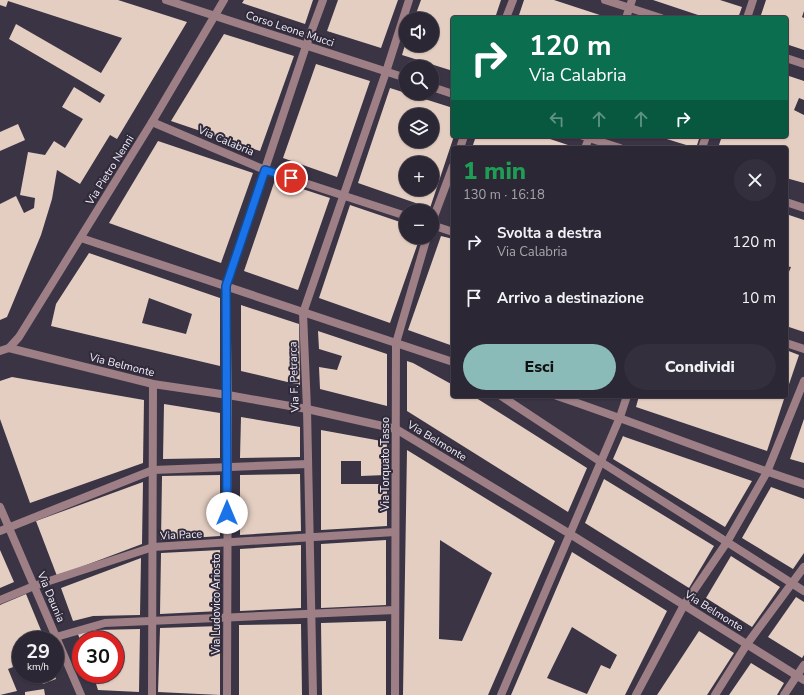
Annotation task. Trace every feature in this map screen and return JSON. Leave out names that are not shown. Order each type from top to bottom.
[{"type":"street","name":"Corso Leone Mucci","points":[[166,0],[399,76]]},
{"type":"street","name":"Via Pietro Nenni","points":[[9,348],[19,337],[81,238],[224,0]]},
{"type":"street","name":"Via Ludovico Ariosto","points":[[227,695],[228,395],[226,286],[306,46],[323,0]]},
{"type":"street","name":"Via F. Petrarca","points":[[313,695],[307,409],[303,313],[386,72],[409,0]]},
{"type":"street","points":[[507,16],[512,0]]},
{"type":"street","points":[[604,0],[630,4],[656,16]]},
{"type":"street","points":[[748,16],[753,0]]},
{"type":"street","points":[[627,16],[630,4]]},
{"type":"street","points":[[788,59],[804,64]]},
{"type":"street","points":[[439,89],[451,93]]},
{"type":"street","name":"Via Calabria","points":[[152,122],[265,170],[399,214]]},
{"type":"street","points":[[590,138],[614,146]]},
{"type":"street","points":[[439,204],[451,171]]},
{"type":"street","points":[[788,203],[804,208]]},
{"type":"street","points":[[439,227],[451,231]]},
{"type":"street","points":[[81,238],[451,362]]},
{"type":"street","name":"Via Torquato Tasso","points":[[395,695],[396,343],[425,244]]},
{"type":"street","points":[[788,344],[804,349]]},
{"type":"street","points":[[0,351],[9,348]]},
{"type":"street","name":"Via Belmonte","points":[[9,348],[153,384],[307,409],[396,429],[570,534],[800,678]]},
{"type":"street","points":[[636,695],[684,605],[727,542],[767,472],[804,381]]},
{"type":"street","points":[[152,695],[153,384]]},
{"type":"street","points":[[504,398],[601,462],[804,591]]},
{"type":"street","points":[[563,398],[620,417],[767,472],[804,484]]},
{"type":"street","points":[[501,695],[620,417],[626,398]]},
{"type":"street","points":[[0,531],[153,470],[308,464]]},
{"type":"street","name":"Via Daunia","points":[[0,507],[53,631]]},
{"type":"street","name":"Via Pace","points":[[0,600],[34,586],[153,547],[227,544],[395,532]]},
{"type":"street","points":[[715,695],[747,644],[804,567]]},
{"type":"street","points":[[64,635],[105,623],[153,620],[227,619],[311,613],[395,610]]},
{"type":"street","name":"Via Daunia","points":[[64,656],[81,695]]},
{"type":"street","points":[[784,695],[800,678],[804,666]]},
{"type":"building","points":[[0,0],[118,0],[187,22],[117,139],[110,135],[80,184],[57,170],[52,199],[41,235],[7,317],[0,320],[0,204],[16,196],[24,213],[34,208],[35,198],[20,195],[28,152],[45,155],[54,141],[65,148],[83,119],[62,107],[74,87],[100,103],[105,95],[9,39],[16,24],[101,73],[122,38],[8,1],[6,7],[0,5]]},
{"type":"building","points":[[244,0],[313,0],[305,24],[242,3]]},
{"type":"building","points":[[338,0],[398,0],[381,48],[327,31]]},
{"type":"building","points":[[421,0],[501,0],[496,16],[451,16],[451,70],[439,67],[439,60],[418,60],[402,55],[403,52],[439,52],[439,12],[417,12]]},
{"type":"building","points":[[524,0],[554,0],[603,16],[519,16]]},
{"type":"building","points":[[653,0],[720,0],[742,7],[739,16],[701,16]]},
{"type":"building","points":[[766,0],[804,0],[804,11],[802,17],[804,18],[804,50],[788,45],[788,16],[761,16]]},
{"type":"building","points":[[224,34],[294,56],[260,151],[171,121]]},
{"type":"building","points":[[316,64],[370,81],[337,177],[283,158]]},
{"type":"building","points":[[788,76],[804,81],[804,100],[799,98],[794,110],[804,115],[804,183],[788,179],[788,146],[719,146],[721,138],[788,138]]},
{"type":"building","points":[[390,88],[399,91],[399,100],[428,100],[451,107],[451,138],[453,138],[439,181],[439,156],[399,156],[399,196],[434,196],[431,204],[418,204],[358,183]]},
{"type":"building","points":[[18,124],[25,140],[0,151],[0,132]]},
{"type":"building","points":[[475,138],[547,138],[571,146],[473,146]]},
{"type":"building","points":[[664,138],[699,138],[697,146],[690,146]]},
{"type":"building","points":[[158,141],[253,173],[221,263],[109,223]]},
{"type":"building","points":[[275,180],[330,198],[298,290],[244,271]]},
{"type":"building","points":[[350,205],[399,222],[399,244],[418,244],[390,323],[319,298]]},
{"type":"building","points":[[788,215],[804,220],[804,332],[788,327],[788,274],[791,267],[788,266]]},
{"type":"building","points":[[441,236],[451,238],[451,345],[408,330]]},
{"type":"building","points":[[89,253],[220,298],[220,366],[51,326],[56,304]],"holes":[[[149,298],[192,314],[186,334],[142,323]]]},
{"type":"building","points":[[241,305],[299,324],[300,385],[241,371]]},
{"type":"building","points":[[318,331],[387,354],[387,406],[320,389],[319,367],[337,370],[342,356],[319,349]]},
{"type":"building","points":[[788,351],[799,355],[788,387]]},
{"type":"building","points":[[407,361],[451,384],[451,398],[476,398],[587,468],[568,512],[407,411]]},
{"type":"building","points":[[12,377],[144,400],[143,463],[30,503],[0,419],[0,381]]},
{"type":"building","points":[[638,398],[784,398],[767,451],[636,407]]},
{"type":"building","points":[[164,404],[220,413],[220,458],[163,459]]},
{"type":"building","points":[[241,417],[300,427],[300,457],[240,458]]},
{"type":"building","points":[[804,419],[804,463],[790,459]]},
{"type":"building","points":[[321,430],[387,442],[386,475],[361,476],[361,461],[341,461],[341,484],[387,484],[387,526],[321,530]]},
{"type":"building","points":[[623,436],[752,481],[725,527],[613,459]]},
{"type":"building","points":[[407,450],[555,541],[488,695],[403,695]],"holes":[[[440,540],[492,573],[462,641],[439,639]]]},
{"type":"building","points":[[300,474],[301,531],[240,535],[240,475]]},
{"type":"building","points":[[220,475],[220,536],[161,540],[162,476]]},
{"type":"building","points":[[604,479],[714,546],[689,588],[585,523]]},
{"type":"building","points":[[143,482],[142,544],[57,576],[36,521]]},
{"type":"building","points":[[771,487],[804,499],[804,553],[793,569],[742,538]]},
{"type":"building","points":[[386,540],[386,605],[321,608],[321,544]]},
{"type":"building","points":[[301,545],[301,608],[240,611],[240,549]]},
{"type":"building","points":[[0,550],[14,582],[0,588]]},
{"type":"building","points":[[220,550],[220,611],[160,614],[161,553]]},
{"type":"building","points":[[572,552],[667,611],[625,695],[511,695]],"holes":[[[572,627],[617,655],[610,669],[601,665],[587,694],[547,678]]]},
{"type":"building","points":[[731,556],[780,587],[752,627],[706,598]]},
{"type":"building","points":[[141,558],[140,615],[93,616],[73,621],[61,588]]},
{"type":"building","points":[[26,594],[41,631],[12,631],[12,667],[8,669],[12,683],[14,683],[17,691],[0,695],[0,605]]},
{"type":"building","points":[[796,597],[804,602],[804,655],[802,658],[768,637]]},
{"type":"building","points":[[386,621],[386,695],[322,695],[321,623]]},
{"type":"building","points":[[301,624],[302,695],[239,695],[239,625]]},
{"type":"building","points":[[220,626],[220,695],[158,692],[160,628]]},
{"type":"building","points":[[140,629],[139,692],[98,690],[96,683],[124,683],[124,631],[91,631]]},
{"type":"building","points":[[699,631],[734,653],[707,695],[657,695]]},
{"type":"building","points":[[751,663],[784,683],[777,695],[729,695]]},
{"type":"building","points":[[44,689],[45,695],[25,695],[25,692]]},
{"type":"route","points":[[227,513],[228,395],[226,286],[265,170],[291,178]]}]
